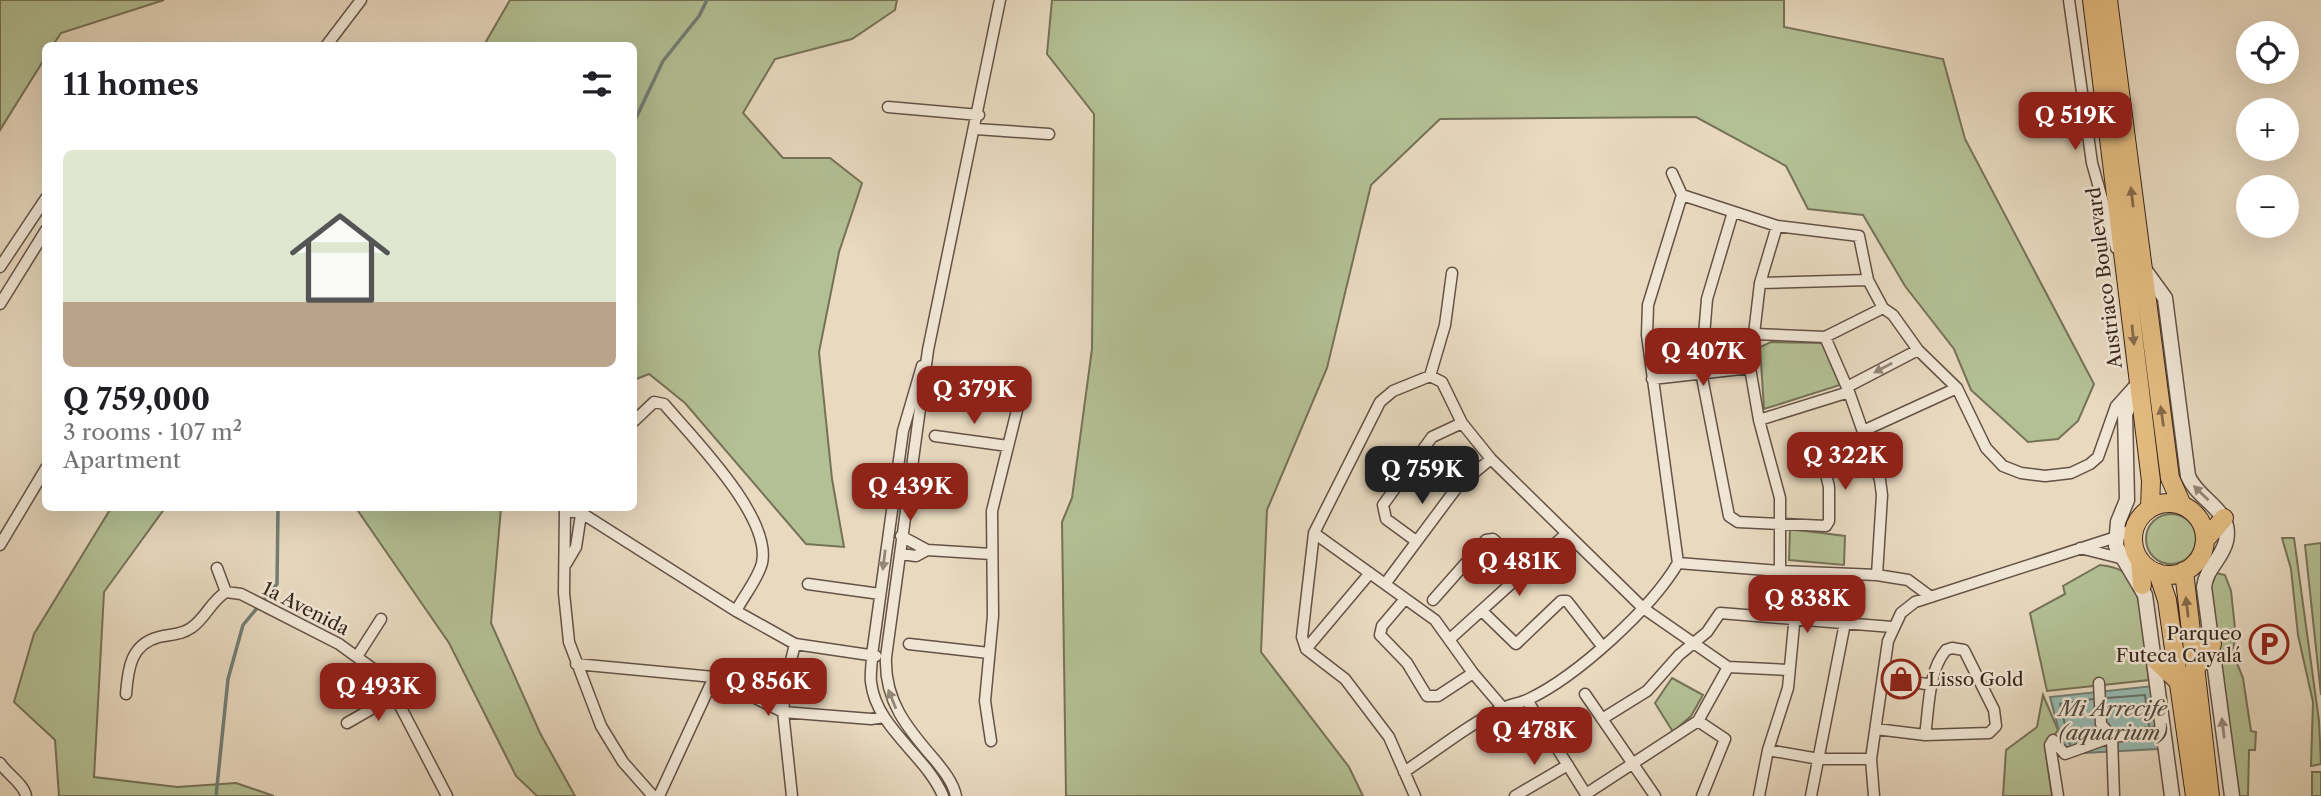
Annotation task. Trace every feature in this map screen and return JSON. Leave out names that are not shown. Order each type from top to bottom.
[{"type":"main road","name":"Austriaco Boulevard","points":[[2092,0],[2151,481],[2150,508]]},
{"type":"main road","name":"Austriaco Boulevard","points":[[2108,0],[2170,478],[2182,506]]},
{"type":"main road","points":[[2142,585],[2140,560],[2134,545],[2135,527],[2150,508],[2166,503],[2182,506],[2201,522],[2205,540]]},
{"type":"main road","points":[[2158,573],[2183,571],[2199,559],[2205,540],[2224,518]]},
{"type":"main road","points":[[2140,560],[2158,573],[2167,600],[2187,677],[2210,796]]},
{"type":"main road","points":[[2183,571],[2195,796]]},
{"type":"main road","points":[[2187,677],[2212,644]]},
{"type":"main road","points":[[2156,660],[2187,677]]},
{"type":"street","points":[[329,42],[361,0]]},
{"type":"street","points":[[956,796],[945,772],[899,715],[887,689],[886,657],[928,350],[979,115],[1000,0]]},
{"type":"street","points":[[2069,0],[2092,163],[2128,294]]},
{"type":"street","points":[[888,107],[979,115]]},
{"type":"street","points":[[975,129],[1049,134]]},
{"type":"street","points":[[1404,772],[1503,708],[1527,700],[1551,686],[1602,646],[1664,588],[1678,563],[1652,379],[1648,305],[1682,195],[1672,173]]},
{"type":"street","points":[[1682,195],[1777,226],[1859,236],[1868,281],[1883,308],[1893,314],[1918,350],[1957,388],[1994,459],[2012,471],[2045,476],[2071,473],[2098,457],[2116,406],[2138,381]]},
{"type":"street","points":[[0,267],[42,204]]},
{"type":"street","points":[[1733,212],[1707,299],[1701,372],[1729,516],[1738,522],[1826,526],[1829,521],[1829,487],[1821,453],[1864,435],[1957,388]]},
{"type":"street","points":[[1777,226],[1760,283],[1751,368],[1759,420],[1780,498],[1780,571]]},
{"type":"street","points":[[0,304],[42,236]]},
{"type":"street","points":[[2141,265],[2165,298],[2188,476],[2194,488],[2215,506],[2224,518],[2226,541],[2208,570],[2204,587],[2232,796]]},
{"type":"street","points":[[1430,376],[1446,326],[1452,272]]},
{"type":"street","points":[[1760,283],[1868,281]]},
{"type":"street","points":[[1755,334],[1825,337],[1883,308]]},
{"type":"street","points":[[1825,337],[1848,390],[1882,495],[1877,575]]},
{"type":"street","points":[[928,350],[903,431],[887,535],[872,655],[871,684],[884,717],[936,782],[943,796]]},
{"type":"street","points":[[1759,420],[1848,390],[1918,350]]},
{"type":"street","points":[[1652,379],[1751,368]]},
{"type":"street","points":[[1415,796],[1389,737],[1345,679],[1306,649],[1302,636],[1314,533],[1380,402],[1393,391],[1430,376],[1442,382],[1462,423],[1492,459],[1643,608],[1728,667],[1790,670]]},
{"type":"street","points":[[2138,381],[2125,414],[2127,500],[2116,537],[2122,560],[2142,585],[2156,660],[2172,796]]},
{"type":"street","points":[[991,741],[985,701],[993,616],[992,511],[1024,382]]},
{"type":"street","points":[[637,418],[654,402],[664,404],[742,496],[757,532],[762,563],[736,611]]},
{"type":"street","points":[[1416,541],[1386,519],[1383,505],[1432,437],[1462,423]]},
{"type":"street","points":[[935,436],[1009,446]]},
{"type":"street","points":[[1385,584],[1458,485],[1492,459]]},
{"type":"street","points":[[0,545],[42,475]]},
{"type":"street","points":[[565,511],[565,618],[576,664],[601,726],[623,762],[653,796]]},
{"type":"street","points":[[566,564],[576,547],[581,511]]},
{"type":"street","points":[[583,511],[736,611],[795,644],[886,657]]},
{"type":"street","points":[[1874,796],[1871,760],[1875,729],[1892,627],[1901,613],[1915,602],[2116,537],[2135,527]]},
{"type":"street","points":[[1314,533],[1435,620],[1451,638],[1473,673],[1503,708]]},
{"type":"street","points":[[1451,638],[1567,533]]},
{"type":"street","points":[[887,535],[904,537],[927,550],[991,554]]},
{"type":"street","points":[[1433,600],[1486,540],[1493,539],[1527,569]]},
{"type":"street","points":[[2080,548],[2122,560],[2140,560]]},
{"type":"street","points":[[901,554],[916,556],[927,550]]},
{"type":"street","points":[[1678,563],[1877,575],[1908,580],[1931,597]]},
{"type":"street","points":[[125,694],[131,658],[142,644],[159,636],[179,634],[194,626],[213,601],[226,592],[217,568]]},
{"type":"street","points":[[1759,796],[1768,750],[1788,688],[1799,572]]},
{"type":"street","points":[[1306,649],[1370,573]]},
{"type":"street","points":[[808,584],[880,594]]},
{"type":"street","name":"1a Avenida","points":[[226,592],[241,594],[358,656],[376,671],[394,696],[447,796]]},
{"type":"street","points":[[1405,599],[1382,626],[1380,635],[1408,663],[1427,696],[1438,696],[1473,673]]},
{"type":"street","points":[[1482,611],[1516,644],[1561,601],[1567,601],[1602,646]]},
{"type":"street","points":[[1602,719],[1647,691],[1707,632],[1716,616],[1724,612],[1892,627]]},
{"type":"street","points":[[358,656],[381,619]]},
{"type":"street","points":[[1811,796],[1845,623]]},
{"type":"street","points":[[792,796],[783,712],[786,681],[795,644]]},
{"type":"street","points":[[909,644],[989,653]]},
{"type":"street","points":[[1875,729],[1925,735],[1984,734],[1996,726],[1994,710],[1964,650],[1946,650],[1932,685],[1925,735]]},
{"type":"street","points":[[576,664],[714,677],[783,712],[871,719],[884,717]]},
{"type":"street","points":[[1527,700],[1587,795],[1698,721],[1728,667]]},
{"type":"street","points":[[659,796],[714,677]]},
{"type":"street","points":[[1883,677],[1932,685]]},
{"type":"street","points":[[2099,683],[2101,724],[2112,737],[2114,796]]},
{"type":"street","points":[[1585,694],[1655,796]]},
{"type":"street","points":[[347,723],[394,696]]},
{"type":"street","points":[[1698,721],[1726,739],[1701,795]]},
{"type":"street","points":[[2059,796],[2050,746],[2053,740],[2065,754],[2112,737],[2164,731]]},
{"type":"street","points":[[1768,750],[1819,759],[1871,760]]},
{"type":"street","points":[[0,763],[9,777],[25,790],[26,796]]},
{"type":"street","points":[[1521,795],[1568,765]]},
{"type":"green space","points":[[0,0],[164,0],[61,33],[55,42],[42,42],[42,63],[0,130]]},
{"type":"green space","points":[[510,0],[897,0],[895,10],[852,39],[775,59],[743,113],[783,158],[830,158],[862,183],[839,252],[819,352],[832,479],[844,547],[806,544],[685,403],[649,374],[637,379],[637,42],[486,42]]},
{"type":"green space","points":[[1052,0],[1784,0],[1784,27],[1943,59],[1965,139],[2094,384],[2078,421],[2058,439],[2028,442],[1971,390],[1954,349],[1905,286],[1863,215],[1808,209],[1786,166],[1696,117],[1440,119],[1371,185],[1327,368],[1267,510],[1261,652],[1349,767],[1363,796],[1066,796],[1062,522],[1072,498],[1092,349],[1094,114],[1047,54]]},
{"type":"green space","points":[[1771,342],[1822,343],[1840,385],[1764,409],[1760,347]]},
{"type":"green space","points":[[109,511],[163,511],[104,592],[94,777],[177,787],[236,783],[274,796],[59,796],[55,740],[14,702],[34,634]]},
{"type":"green space","points":[[358,511],[501,511],[491,623],[540,733],[575,796],[537,796],[516,776],[449,643]]},
{"type":"green space","points":[[2171,514],[2188,522],[2196,539],[2188,556],[2171,564],[2154,556],[2146,539],[2154,522]]},
{"type":"green space","points":[[1790,529],[1845,536],[1844,565],[1789,560]]},
{"type":"green space","points":[[2282,538],[2294,538],[2319,721],[2321,764],[2311,766],[2313,702],[2298,635],[2291,569]]},
{"type":"green space","points":[[2321,543],[2321,695],[2305,545]]},
{"type":"green space","points":[[2100,565],[2123,572],[2134,588],[2144,628],[2149,680],[2047,691],[2030,613],[2065,594],[2063,586]]},
{"type":"green space","points":[[2216,573],[2225,575],[2231,591],[2236,638],[2232,651],[2243,678],[2251,731],[2256,732],[2255,750],[2249,750],[2248,796],[2239,796],[2211,587]]},
{"type":"green space","points":[[1672,678],[1703,695],[1691,716],[1673,732],[1655,703]]},
{"type":"green space","points":[[2043,695],[2058,730],[2045,748],[2052,796],[2003,796],[2006,750],[2037,727]]},
{"type":"green space","points":[[2312,772],[2321,772],[2321,796],[2312,796]]},
{"type":"water","name":"Mi Arrecife (aquarium)","points":[[2153,686],[2158,749],[2065,754],[2050,697]]},
{"type":"waterway","points":[[637,116],[663,61],[699,16],[707,0]]},
{"type":"waterway","points":[[216,796],[228,679],[243,625],[277,584],[278,511]]},
{"type":"place","name":"Parqueo Futeca Cayalá","points":[[2269,644]]},
{"type":"place","name":"Lisso Gold","points":[[1901,679]]}]
